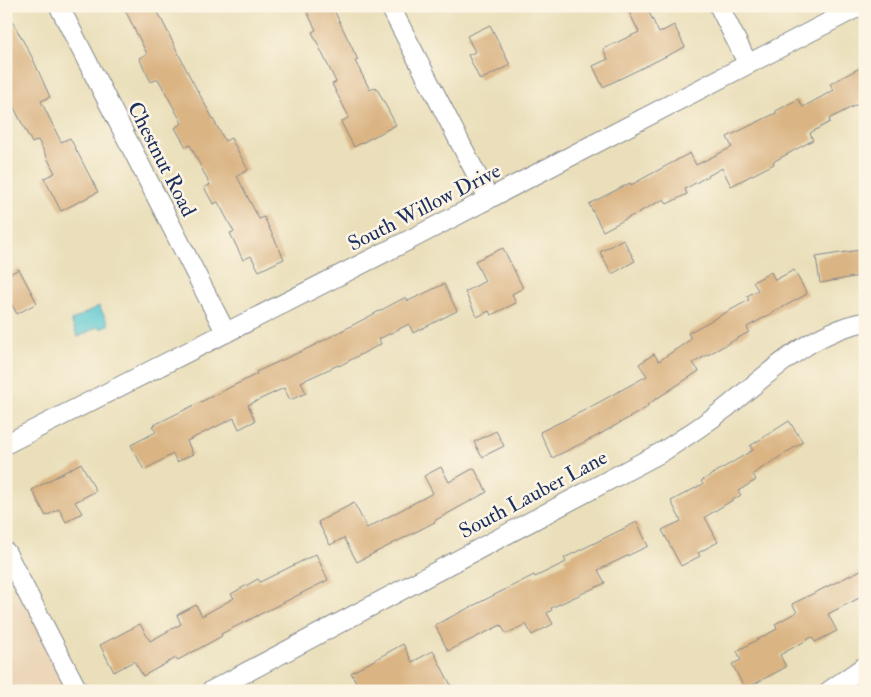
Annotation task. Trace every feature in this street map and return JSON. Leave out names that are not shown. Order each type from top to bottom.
[{"type":"street","name":"Chestnut Road","points":[[59,6],[226,333]]},
{"type":"street","points":[[390,6],[489,199]]},
{"type":"street","points":[[719,6],[748,64]]},
{"type":"street","name":"South Willow Drive","points":[[6,444],[489,199],[860,6]]},
{"type":"street","name":"South Lauber Lane","points":[[211,691],[662,452],[706,423],[747,389],[812,341],[835,329],[865,322]]},
{"type":"street","points":[[6,552],[78,691]]},
{"type":"street","points":[[829,691],[865,666]]},
{"type":"shaded area","points":[[28,594],[79,691],[6,691],[6,605]]},
{"type":"water","points":[[99,306],[109,324],[101,329],[99,326],[78,337],[71,321]]},
{"type":"building","points":[[123,6],[155,6],[189,75],[225,141],[231,138],[248,170],[237,176],[259,219],[264,217],[284,259],[259,271],[251,256],[243,260],[230,233],[234,232],[218,202],[213,204],[204,187],[210,185],[190,145],[186,147],[175,128],[182,123],[158,79],[151,82],[139,58],[147,54]]},
{"type":"building","points":[[304,6],[332,6],[358,60],[355,61],[370,90],[376,87],[396,125],[354,147],[341,122],[349,117],[332,84],[336,82],[312,32],[316,30]]},
{"type":"building","points":[[626,6],[646,6],[659,33],[674,25],[685,47],[603,87],[593,66],[608,59],[603,49],[639,32]]},
{"type":"building","points":[[6,10],[32,57],[50,97],[41,101],[61,142],[70,138],[98,192],[61,211],[44,178],[55,173],[38,140],[32,143],[6,92],[6,85],[13,81],[6,69]]},
{"type":"building","points":[[490,25],[510,65],[480,80],[468,55],[475,52],[467,36]]},
{"type":"building","points":[[865,65],[865,100],[829,119],[830,122],[810,133],[813,140],[773,162],[774,164],[731,186],[722,168],[685,189],[687,194],[667,204],[664,199],[603,231],[589,204],[630,183],[631,185],[690,153],[696,165],[732,147],[727,137],[776,113],[776,111],[798,99],[803,107],[834,90],[830,84]]},
{"type":"building","points":[[623,239],[635,261],[612,274],[600,252]]},
{"type":"building","points":[[503,248],[523,288],[512,294],[516,303],[491,315],[489,311],[477,317],[465,292],[485,281],[475,261]]},
{"type":"building","points":[[865,249],[865,275],[820,283],[816,257]]},
{"type":"building","points":[[19,269],[37,303],[17,314],[6,294],[6,276]]},
{"type":"building","points":[[794,270],[807,294],[747,327],[749,332],[693,363],[699,371],[647,405],[648,407],[595,437],[552,458],[540,432],[647,376],[639,364],[654,354],[659,361],[691,339],[688,333],[749,300],[747,296],[758,290],[753,282],[771,272],[775,280]]},
{"type":"building","points":[[444,284],[457,311],[413,333],[409,324],[379,339],[381,344],[339,366],[301,382],[306,393],[290,400],[284,388],[248,405],[255,421],[239,429],[234,418],[187,441],[193,454],[177,462],[173,454],[144,470],[131,445],[156,432],[152,426],[257,374],[256,372],[313,346],[406,297],[408,301]]},
{"type":"building","points":[[789,421],[803,442],[753,474],[756,480],[738,491],[741,495],[705,517],[718,542],[698,553],[700,556],[681,566],[662,530],[681,521],[671,501],[703,484],[701,481],[753,450],[750,446]]},
{"type":"building","points":[[496,431],[504,446],[482,457],[474,442]]},
{"type":"building","points":[[81,463],[96,491],[75,502],[82,513],[66,522],[59,509],[46,516],[32,490]]},
{"type":"building","points":[[441,467],[449,482],[474,468],[487,492],[435,522],[357,562],[344,538],[330,545],[318,522],[354,503],[367,528],[433,493],[424,476]]},
{"type":"building","points":[[637,522],[648,546],[598,570],[605,583],[551,608],[552,610],[547,613],[553,624],[532,635],[526,624],[506,634],[501,625],[448,651],[435,625],[534,575],[535,577],[566,562],[564,558]]},
{"type":"building","points":[[316,554],[328,580],[221,634],[222,636],[178,660],[176,658],[143,676],[134,661],[114,672],[100,645],[140,624],[150,641],[181,624],[177,615],[196,605],[202,616],[234,598],[231,594],[258,579],[260,582]]},
{"type":"building","points":[[865,568],[865,595],[828,614],[837,631],[815,642],[812,637],[780,655],[786,667],[745,689],[732,664],[741,660],[737,651],[777,629],[775,624],[797,612],[792,604]]},
{"type":"building","points":[[403,644],[412,662],[433,651],[454,691],[361,691],[351,673]]}]
